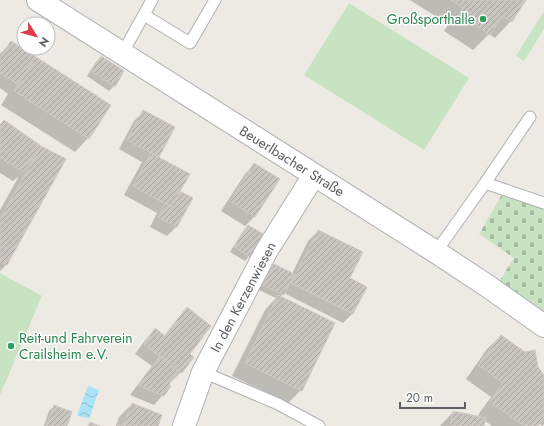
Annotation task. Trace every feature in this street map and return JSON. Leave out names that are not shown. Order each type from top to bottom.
[{"type":"street","name":"Beuerlbacher Straße","points":[[38,0],[436,252],[544,326]]},
{"type":"street","name":"In den Kerzenwiesen","points":[[184,426],[203,372],[267,250],[314,175]]},
{"type":"lane","points":[[122,54],[152,0]]},
{"type":"lane","points":[[144,15],[190,43],[214,0]]},
{"type":"lane","points":[[436,252],[530,117]]},
{"type":"lane","points":[[485,183],[544,203]]},
{"type":"lane","points":[[203,372],[278,404],[319,426]]},
{"type":"green space","points":[[349,3],[469,78],[424,150],[304,75]]},
{"type":"green space","points":[[544,11],[544,29],[524,61],[516,56]]},
{"type":"green space","points":[[504,191],[544,205],[544,316],[497,285],[514,258],[479,234]]},
{"type":"green space","name":"Reit-und Fahrverein Crailsheim e.V.","points":[[0,273],[42,296],[0,395]]},
{"type":"water","points":[[88,386],[99,390],[89,419],[77,415]]},
{"type":"building","name":"Großsporthalle","points":[[451,0],[526,0],[512,22],[502,16],[490,35],[459,15],[463,8]]},
{"type":"building","points":[[11,41],[16,44],[16,56],[36,57],[18,84],[0,73],[0,58]]},
{"type":"building","points":[[101,56],[124,71],[115,87],[91,71]]},
{"type":"building","points":[[36,57],[111,105],[89,139],[14,91]]},
{"type":"building","points":[[143,110],[175,127],[159,157],[127,140]]},
{"type":"building","points":[[4,120],[41,146],[23,172],[0,157],[0,125]]},
{"type":"building","points":[[41,146],[66,159],[7,265],[0,261],[0,219]]},
{"type":"building","points":[[151,153],[190,174],[171,207],[133,186]]},
{"type":"building","points":[[254,163],[280,179],[255,217],[230,201]]},
{"type":"building","points":[[180,191],[193,198],[177,227],[158,217],[166,203],[171,207]]},
{"type":"building","points":[[248,225],[263,234],[250,257],[234,247]]},
{"type":"building","points":[[318,230],[363,252],[350,278],[367,287],[353,314],[291,283]]},
{"type":"building","points":[[274,264],[294,274],[284,295],[263,285]]},
{"type":"building","points":[[278,295],[335,323],[302,391],[245,363]]},
{"type":"building","points":[[187,307],[211,326],[190,354],[194,357],[182,373],[144,344],[155,328],[165,336]]},
{"type":"building","points":[[501,335],[525,352],[535,350],[538,367],[544,375],[544,418],[538,426],[524,426],[490,402],[503,383],[478,365]]},
{"type":"building","points":[[160,356],[179,371],[169,384],[171,386],[164,396],[138,385]]},
{"type":"building","points":[[132,403],[162,415],[158,426],[117,426],[124,423]]},
{"type":"building","points":[[54,405],[72,412],[67,426],[46,426]]},
{"type":"building","points":[[453,411],[486,418],[484,426],[450,426]]},
{"type":"building","points":[[90,422],[100,426],[88,426]]},
{"type":"place","name":"Großsporthalle","points":[[483,19]]},
{"type":"place","name":"Reit-und Fahrverein Crailsheim e.V.","points":[[11,346]]}]
